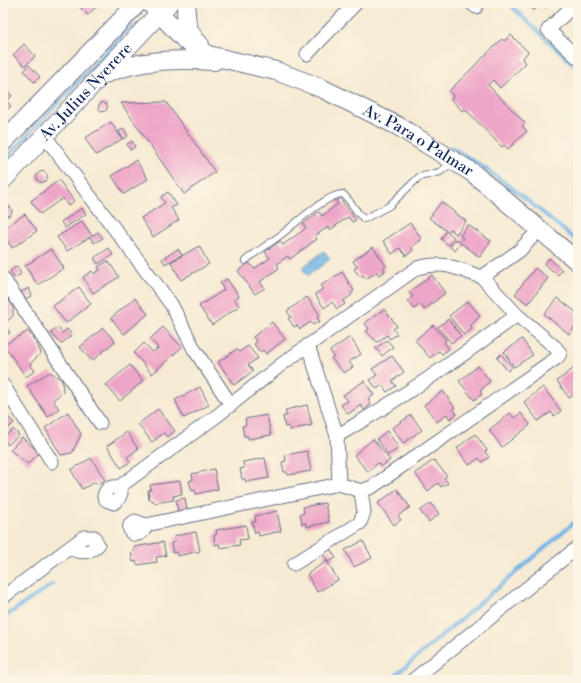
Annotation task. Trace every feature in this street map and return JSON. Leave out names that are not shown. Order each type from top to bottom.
[{"type":"main road","name":"Av. Julius Nyerere","points":[[3,142],[138,3]]},
{"type":"main road","points":[[187,3],[185,13],[188,27],[195,40],[215,55],[235,62]]},
{"type":"main road","name":"Av. Julius Nyerere","points":[[3,180],[44,135],[102,76],[160,6]]},
{"type":"main road","points":[[160,6],[186,41],[208,55],[235,62]]},
{"type":"main road","points":[[102,76],[135,64],[161,61],[188,60],[235,62]]},
{"type":"main road","name":"Av. Para o Palmar","points":[[235,62],[276,71],[321,88],[398,126],[473,173],[578,262]]},
{"type":"street","points":[[307,54],[356,3]]},
{"type":"street","points":[[576,3],[548,30],[578,58]]},
{"type":"street","points":[[44,135],[171,304],[194,349],[231,405]]},
{"type":"street","points":[[482,277],[519,251],[540,230]]},
{"type":"street","points":[[119,487],[231,405],[308,345],[417,268],[432,264],[446,265],[482,277],[517,315],[560,353],[558,357],[372,487],[362,491],[339,484],[146,525]]},
{"type":"street","points":[[3,278],[100,423]]},
{"type":"street","points":[[337,436],[403,396],[468,352],[517,315]]},
{"type":"street","points":[[308,345],[337,436],[339,484]]},
{"type":"street","points":[[3,385],[52,462]]},
{"type":"street","points":[[294,564],[360,523],[364,512],[362,491]]},
{"type":"street","points":[[413,680],[578,547]]},
{"type":"street","points":[[3,597],[69,548]]},
{"type":"lane","points":[[245,261],[265,244],[286,231],[305,214],[336,194],[343,194],[352,201],[361,217],[364,219],[389,206],[419,177],[440,172],[454,160]]},
{"type":"water","points":[[324,251],[330,259],[308,276],[302,268]]},
{"type":"building","points":[[76,3],[100,3],[88,15]]},
{"type":"building","points":[[529,3],[539,3],[534,10],[528,5]]},
{"type":"building","points":[[539,3],[550,3],[546,8]]},
{"type":"building","points":[[511,35],[528,52],[522,59],[526,63],[500,88],[493,80],[488,85],[525,123],[522,126],[527,131],[508,149],[504,145],[502,147],[465,109],[462,111],[451,99],[453,96],[449,91],[502,39],[504,41]]},
{"type":"building","points":[[24,44],[35,56],[25,66],[13,55]]},
{"type":"building","points":[[29,65],[40,77],[34,82],[24,71]]},
{"type":"building","points":[[3,87],[12,96],[6,101],[11,106],[3,113]]},
{"type":"building","points":[[103,102],[108,107],[103,112],[98,107]]},
{"type":"building","points":[[166,102],[215,172],[184,194],[121,103]]},
{"type":"building","points":[[111,122],[122,139],[96,155],[85,138]]},
{"type":"building","points":[[124,129],[128,136],[123,139],[119,131]]},
{"type":"building","points":[[132,141],[135,147],[130,150],[127,144]]},
{"type":"building","points":[[136,160],[148,179],[124,194],[112,176]]},
{"type":"building","points":[[42,171],[46,173],[48,177],[46,181],[42,183],[38,181],[36,177],[38,173]]},
{"type":"building","points":[[59,180],[74,201],[68,206],[63,198],[40,214],[31,201]]},
{"type":"building","points":[[168,192],[177,205],[171,208],[179,220],[153,237],[141,218],[165,203],[161,197]]},
{"type":"building","points":[[340,198],[356,220],[352,222],[348,217],[330,230],[328,227],[315,236],[317,239],[290,259],[288,256],[277,264],[279,268],[260,282],[265,288],[255,294],[238,271],[249,263],[254,269],[270,258],[265,252],[280,241],[283,245],[306,228],[303,224],[319,212],[322,216],[338,204],[336,201]]},
{"type":"building","points":[[441,202],[466,221],[456,234],[450,229],[448,232],[429,218]]},
{"type":"building","points":[[5,206],[9,206],[11,207],[11,215],[5,216],[2,213],[2,209]]},
{"type":"building","points":[[82,208],[86,214],[65,228],[61,222]]},
{"type":"building","points":[[25,214],[37,231],[12,248],[3,234],[3,229]]},
{"type":"building","points":[[82,221],[92,236],[98,232],[103,238],[94,243],[90,237],[67,251],[57,237]]},
{"type":"building","points":[[410,223],[421,238],[420,241],[411,247],[413,250],[406,256],[400,248],[392,254],[383,241]]},
{"type":"building","points":[[468,225],[491,241],[480,257],[461,243],[455,251],[450,247],[455,239],[460,242],[463,238],[460,236]]},
{"type":"building","points":[[446,231],[454,237],[449,245],[441,239]]},
{"type":"building","points":[[199,246],[209,264],[181,280],[171,262]]},
{"type":"building","points":[[373,247],[386,266],[383,268],[385,271],[379,275],[377,272],[366,279],[363,275],[360,277],[354,269],[357,267],[353,261]]},
{"type":"building","points":[[109,248],[113,255],[98,264],[94,258]]},
{"type":"building","points":[[51,249],[64,268],[38,285],[25,266]]},
{"type":"building","points":[[178,249],[182,255],[165,264],[162,259]]},
{"type":"building","points":[[549,258],[562,270],[558,275],[544,264]]},
{"type":"building","points":[[108,261],[119,277],[93,293],[83,277],[92,271],[94,274],[100,270],[98,267]]},
{"type":"building","points":[[17,266],[21,274],[14,278],[10,271]]},
{"type":"building","points":[[535,268],[548,278],[528,304],[515,294]]},
{"type":"building","points":[[342,272],[354,291],[351,293],[352,295],[343,301],[345,304],[337,309],[332,302],[324,308],[315,294],[323,289],[320,286]]},
{"type":"building","points":[[432,275],[445,293],[424,310],[420,304],[414,309],[408,300],[413,297],[409,292]]},
{"type":"building","points":[[227,279],[239,296],[234,299],[239,306],[212,325],[199,306],[224,290],[220,283]]},
{"type":"building","points":[[79,287],[91,304],[66,323],[53,306]]},
{"type":"building","points":[[29,288],[32,296],[24,299],[21,292]]},
{"type":"building","points":[[3,296],[13,304],[13,316],[4,324],[10,333],[3,337]]},
{"type":"building","points":[[307,297],[320,315],[317,318],[320,321],[313,325],[311,322],[300,329],[297,325],[294,327],[288,318],[291,317],[287,311]]},
{"type":"building","points":[[135,298],[148,314],[124,334],[111,318]]},
{"type":"building","points":[[558,298],[578,314],[578,323],[569,334],[544,314]]},
{"type":"building","points":[[468,301],[480,316],[470,326],[472,329],[464,335],[449,316]]},
{"type":"building","points":[[384,309],[397,326],[393,329],[397,334],[390,339],[387,335],[377,342],[366,331],[369,329],[365,323]]},
{"type":"building","points":[[448,319],[461,336],[451,343],[438,327]]},
{"type":"building","points":[[272,322],[285,339],[266,354],[263,350],[260,352],[254,344],[257,342],[253,337]]},
{"type":"building","points":[[433,325],[446,340],[444,342],[449,349],[442,354],[439,351],[430,358],[415,340]]},
{"type":"building","points":[[58,327],[62,333],[67,329],[72,335],[61,344],[51,333]]},
{"type":"building","points":[[163,327],[182,347],[152,374],[134,353],[144,343],[153,352],[158,348],[150,339]]},
{"type":"building","points":[[103,328],[115,341],[92,361],[80,347]]},
{"type":"building","points":[[28,331],[41,353],[30,364],[35,371],[26,377],[4,345]]},
{"type":"building","points":[[350,337],[361,354],[349,362],[353,367],[344,373],[331,358],[334,356],[330,351]]},
{"type":"building","points":[[522,339],[533,355],[514,367],[504,352]]},
{"type":"building","points":[[387,340],[393,347],[382,356],[376,348]]},
{"type":"building","points":[[248,346],[258,358],[248,365],[253,371],[234,385],[218,362],[237,349],[239,352]]},
{"type":"building","points":[[501,354],[512,367],[508,371],[497,358]]},
{"type":"building","points":[[392,356],[404,372],[392,381],[396,386],[387,392],[382,385],[377,389],[370,380],[377,375],[372,369]]},
{"type":"building","points":[[130,365],[143,381],[120,401],[106,385]]},
{"type":"building","points":[[578,365],[578,392],[569,398],[557,381]]},
{"type":"building","points":[[478,366],[490,381],[480,391],[482,394],[474,400],[459,381]]},
{"type":"building","points":[[50,372],[62,380],[63,392],[53,400],[59,409],[48,417],[27,386]]},
{"type":"building","points":[[364,381],[374,395],[368,399],[371,404],[364,410],[361,405],[348,414],[341,405],[348,401],[343,395]]},
{"type":"building","points":[[200,387],[209,405],[184,418],[175,400]]},
{"type":"building","points":[[543,387],[561,411],[554,416],[551,412],[538,421],[524,402]]},
{"type":"building","points":[[443,391],[455,408],[453,409],[457,414],[450,419],[447,414],[437,422],[424,405]]},
{"type":"building","points":[[307,405],[312,425],[289,430],[288,426],[285,427],[283,416],[287,416],[285,410]]},
{"type":"building","points":[[158,409],[175,431],[167,437],[164,433],[152,442],[138,424]]},
{"type":"building","points":[[3,412],[14,423],[3,433]]},
{"type":"building","points":[[68,412],[81,434],[72,453],[61,455],[45,428]]},
{"type":"building","points":[[510,413],[514,418],[521,413],[530,425],[502,447],[489,430]]},
{"type":"building","points":[[267,415],[271,435],[248,439],[248,436],[244,436],[242,426],[246,425],[245,419]]},
{"type":"building","points":[[411,415],[422,430],[403,443],[392,428]]},
{"type":"building","points":[[13,429],[19,435],[8,445],[3,438]]},
{"type":"building","points":[[387,431],[399,448],[388,455],[377,439]]},
{"type":"building","points":[[127,432],[138,449],[127,457],[130,462],[121,468],[107,446]]},
{"type":"building","points":[[475,434],[487,450],[485,452],[489,457],[482,462],[479,458],[469,465],[457,448]]},
{"type":"building","points":[[22,437],[39,453],[28,464],[10,450]]},
{"type":"building","points":[[373,439],[390,460],[381,467],[378,463],[368,472],[354,455]]},
{"type":"building","points":[[307,451],[311,471],[288,475],[287,472],[284,472],[282,462],[286,461],[285,455]]},
{"type":"building","points":[[91,458],[105,480],[97,484],[95,482],[82,489],[71,470]]},
{"type":"building","points":[[265,458],[269,478],[246,482],[245,479],[242,479],[240,469],[244,468],[243,462]]},
{"type":"building","points":[[434,460],[447,476],[444,478],[448,483],[441,487],[438,483],[428,491],[415,473]]},
{"type":"building","points":[[214,469],[218,489],[196,494],[195,490],[192,491],[189,481],[193,480],[192,474]]},
{"type":"building","points":[[180,481],[182,494],[173,496],[174,500],[154,503],[153,500],[149,500],[148,490],[151,490],[150,485]]},
{"type":"building","points":[[397,489],[410,507],[398,516],[401,520],[394,525],[378,503]]},
{"type":"building","points":[[185,498],[187,511],[178,512],[176,500]]},
{"type":"building","points":[[325,503],[329,522],[306,527],[306,523],[302,524],[300,514],[304,513],[303,507]]},
{"type":"building","points":[[431,503],[439,514],[429,522],[420,511]]},
{"type":"building","points":[[277,511],[281,531],[259,536],[258,532],[255,533],[252,522],[256,522],[255,516]]},
{"type":"building","points":[[246,525],[248,539],[239,540],[240,545],[220,548],[219,544],[215,545],[214,535],[217,534],[216,530]]},
{"type":"building","points":[[196,532],[200,551],[177,556],[177,552],[173,553],[171,543],[175,542],[174,536]]},
{"type":"building","points":[[363,541],[372,558],[354,567],[345,550]]},
{"type":"building","points":[[163,542],[166,556],[156,557],[157,562],[137,565],[136,561],[133,562],[131,552],[134,551],[134,547]]},
{"type":"building","points":[[330,549],[336,558],[328,562],[323,554]]},
{"type":"building","points":[[327,561],[338,580],[317,592],[307,574]]},
{"type":"waterway","points":[[508,3],[578,69]]},
{"type":"waterway","points":[[3,161],[133,24]]},
{"type":"waterway","points":[[451,147],[501,180],[578,242]]},
{"type":"waterway","points":[[390,680],[578,519]]},
{"type":"waterway","points":[[3,618],[53,584]]}]
